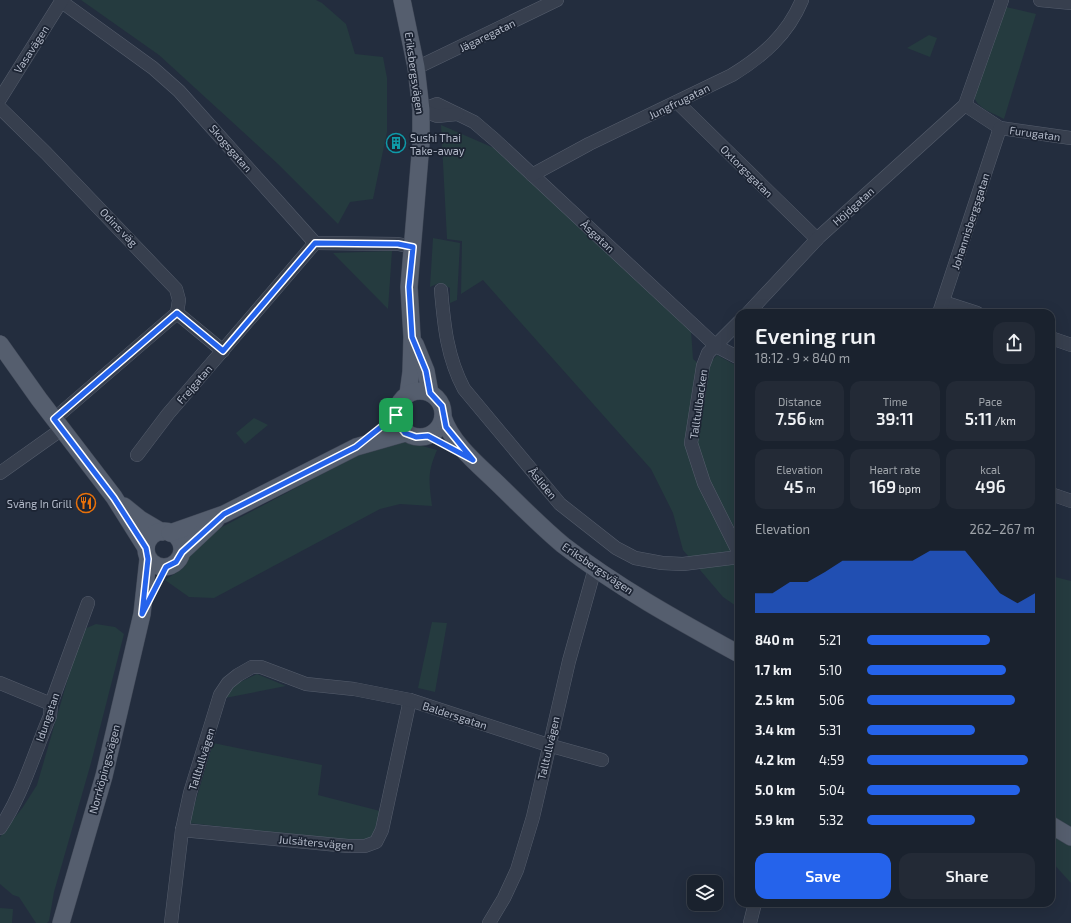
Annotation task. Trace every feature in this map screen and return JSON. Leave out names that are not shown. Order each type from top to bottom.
[{"type":"main road","name":"Eriksbergsvägen","points":[[402,0],[416,68],[421,110],[421,143],[409,287],[412,337],[411,372],[408,394]]},
{"type":"main road","name":"Eriksbergsvägen","points":[[412,337],[426,371],[430,393]]},
{"type":"main road","points":[[0,344],[114,498],[147,553],[156,565],[166,567],[176,562],[182,552],[224,514]]},
{"type":"main road","points":[[418,391],[430,393],[442,406],[443,417],[439,428],[428,436],[416,437],[405,433],[398,424],[396,415],[400,401],[408,394],[418,391]]},
{"type":"main road","points":[[356,447],[396,415]]},
{"type":"main road","name":"Eriksbergsvägen","points":[[443,417],[446,427],[473,460],[544,528],[595,568],[667,614],[735,652]]},
{"type":"main road","points":[[147,553],[151,538],[224,514],[356,447],[405,433]]},
{"type":"main road","name":"Eriksbergsvägen","points":[[428,436],[473,460]]},
{"type":"main road","points":[[114,498],[140,519],[179,540],[182,552]]},
{"type":"main road","name":"Norrköpingsvägen","points":[[61,923],[104,776],[142,614],[147,553]]},
{"type":"main road","name":"Norrköpingsvägen","points":[[142,614],[166,567]]},
{"type":"main road","points":[[1055,827],[1071,837]]},
{"type":"street","name":"Jägaregatan","points":[[416,68],[557,0]]},
{"type":"street","name":"Jungfrugatan","points":[[532,175],[577,150],[732,75],[752,62],[772,46],[790,24],[802,0]]},
{"type":"street","name":"Höjdgatan","points":[[752,309],[817,240],[965,105],[1002,0]]},
{"type":"street","points":[[1040,0],[1071,3]]},
{"type":"street","name":"Vasavägen","points":[[0,99],[62,1]]},
{"type":"street","name":"Skogsgatan","points":[[62,1],[153,68],[179,91],[315,243]]},
{"type":"street","name":"Oxtorgsgatan","points":[[677,102],[817,240]]},
{"type":"street","points":[[965,105],[1000,128]]},
{"type":"street","name":"Odins väg","points":[[0,108],[46,152],[176,289],[178,300],[177,313]]},
{"type":"street","name":"Åsgatan","points":[[421,110],[437,116],[458,114],[474,122],[716,346],[735,356]]},
{"type":"street","name":"Furugatan","points":[[1000,128],[1071,138]]},
{"type":"street","name":"Johannisbergsgatan","points":[[941,307],[1000,128]]},
{"type":"street","points":[[315,243],[398,244],[413,247]]},
{"type":"street","name":"Frejgatan","points":[[136,454],[168,414],[315,243]]},
{"type":"street","name":"Åsliden","points":[[441,290],[448,350],[455,371],[464,389],[560,504],[599,536],[616,548],[635,558],[662,563],[683,564],[735,557]]},
{"type":"street","points":[[941,307],[953,309]]},
{"type":"street","points":[[0,474],[58,424],[177,313],[223,351]]},
{"type":"street","points":[[716,346],[735,326]]},
{"type":"street","points":[[1055,339],[1071,345]]},
{"type":"street","name":"Talltullbacken","points":[[716,346],[708,353],[703,366],[691,443],[704,483],[735,545]]},
{"type":"street","points":[[1055,496],[1071,502]]},
{"type":"street","name":"Talltullvägen","points":[[489,923],[504,898],[517,870],[533,817],[548,746],[569,661],[595,568]]},
{"type":"street","name":"Idungatan","points":[[0,828],[20,793],[50,716],[51,704],[88,603]]},
{"type":"street","name":"Talltullvägen","points":[[171,923],[182,830],[190,793],[220,695],[228,683],[252,668],[261,667],[306,684]]},
{"type":"street","points":[[0,683],[51,704]]},
{"type":"street","name":"Baldersgatan","points":[[306,684],[354,689],[410,700],[548,746],[602,760]]},
{"type":"street","name":"Julsätersvägen","points":[[182,830],[348,846],[365,846],[376,842],[382,830],[410,700]]},
{"type":"street","points":[[750,923],[754,907]]},
{"type":"green space","points":[[81,0],[316,0],[322,3],[346,24],[355,54],[383,57],[387,78],[387,132],[373,199],[350,202],[338,224],[278,164],[159,55]]},
{"type":"green space","points":[[1006,7],[1036,14],[1004,119],[981,107],[975,100],[974,95]]},
{"type":"green space","points":[[929,35],[937,38],[930,57],[907,48]]},
{"type":"green space","points":[[441,125],[494,148],[691,330],[693,359],[705,369],[717,355],[735,365],[735,605],[723,597],[683,550],[673,513],[651,469],[483,280],[461,294],[462,241],[447,239]]},
{"type":"green space","points":[[433,238],[460,243],[457,300],[450,303],[450,288],[439,283],[430,287]]},
{"type":"green space","points":[[392,251],[388,309],[333,253]]},
{"type":"green space","points":[[254,418],[268,425],[245,444],[236,433]]},
{"type":"green space","points":[[404,441],[437,450],[430,471],[432,506],[400,504],[380,509],[214,598],[189,597],[165,580],[183,568],[194,550],[207,535],[375,446]]},
{"type":"green space","points":[[1055,577],[1071,581],[1071,883],[1055,865]]},
{"type":"green space","points":[[432,622],[447,623],[435,692],[418,688]]},
{"type":"green space","points":[[96,624],[115,627],[124,634],[91,763],[54,892],[49,921],[47,923],[36,923],[19,897],[13,895],[0,884],[0,837],[23,807],[37,785],[82,630]]},
{"type":"green space","points":[[257,674],[286,686],[225,698],[236,684]]},
{"type":"green space","points":[[213,743],[322,765],[318,795],[380,811],[373,837],[365,841],[348,841],[189,823]]},
{"type":"green space","points":[[0,908],[13,909],[12,923],[0,923]]},
{"type":"place","name":"Sushi Thai Take-away","points":[[396,143]]},
{"type":"place","name":"Sväng In Grill","points":[[86,503]]},
{"type":"route","points":[[315,243],[398,244],[413,247],[409,287],[409,308],[412,337],[426,371],[430,393],[442,406],[446,427],[473,460],[428,436],[410,436],[401,429],[396,420],[396,415],[356,447],[224,514],[199,535],[182,552],[176,562],[166,567],[142,614],[148,559],[146,548],[114,498],[54,419],[177,313],[223,351],[315,243]]}]
